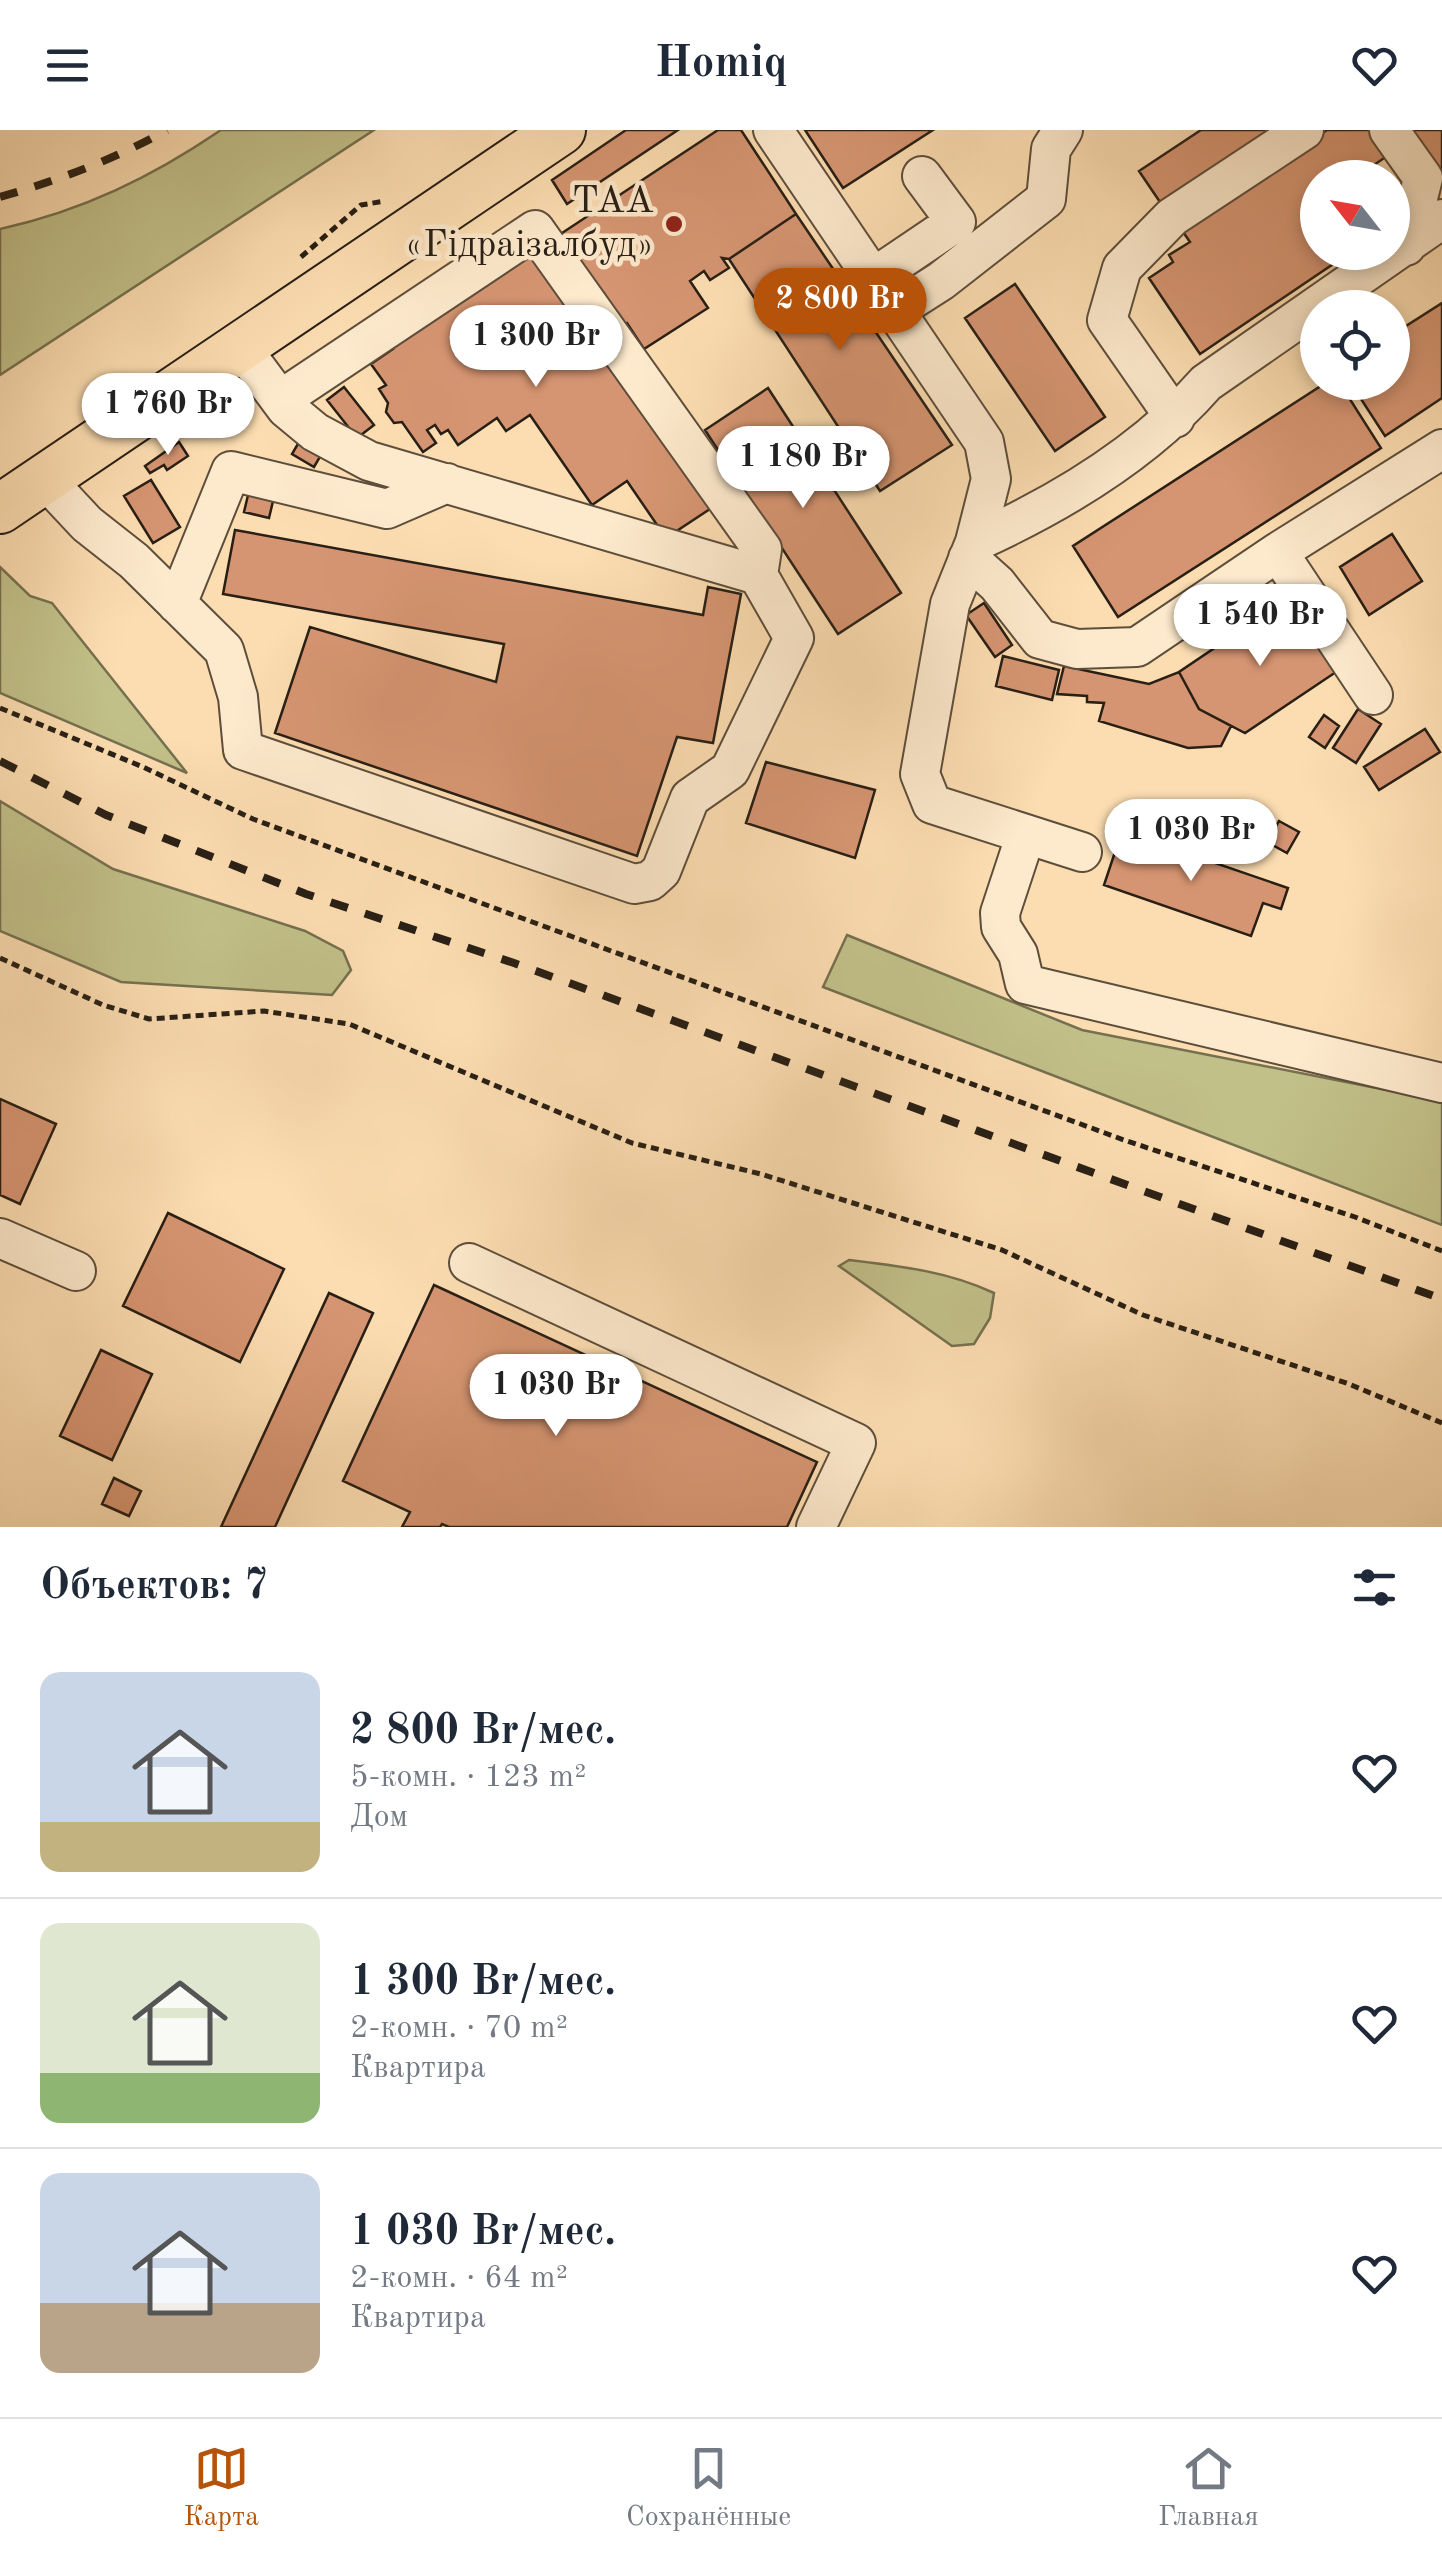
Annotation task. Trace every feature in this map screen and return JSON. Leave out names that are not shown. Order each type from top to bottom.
[{"type":"main road","points":[[0,509],[561,130]]},
{"type":"lane","points":[[773,130],[984,442],[991,480],[950,604],[920,774],[932,804],[1082,852]]},
{"type":"lane","points":[[894,310],[941,281],[1046,199],[1051,149],[1064,130]]},
{"type":"lane","points":[[1175,418],[1106,320],[1122,268],[1172,218],[1304,130]]},
{"type":"lane","points":[[1390,130],[1422,178],[1410,229]]},
{"type":"lane","points":[[873,278],[956,222],[922,176]]},
{"type":"lane","points":[[1410,243],[1442,219]]},
{"type":"lane","points":[[44,478],[87,524],[134,562],[224,650],[238,697],[244,750],[634,884],[650,881],[661,871],[690,798],[730,770],[794,638],[758,575],[762,549],[535,230],[280,400]]},
{"type":"lane","points":[[971,550],[1048,509],[1175,418],[1206,383],[1371,270]]},
{"type":"lane","points":[[240,346],[280,400],[315,432],[369,460],[758,575]]},
{"type":"lane","points":[[971,550],[1040,639],[1077,649],[1137,648],[1442,448]]},
{"type":"lane","points":[[177,604],[231,471],[387,508],[447,484]]},
{"type":"lane","points":[[1278,552],[1373,695]]},
{"type":"lane","points":[[1026,834],[1000,913],[1000,927],[1018,954],[1026,984],[1442,1084]]},
{"type":"lane","points":[[0,1238],[76,1271]]},
{"type":"lane","points":[[469,1263],[856,1443],[816,1527]]},
{"type":"path","points":[[0,708],[142,767],[253,819],[1124,1140],[1355,1217],[1442,1251]]},
{"type":"path","points":[[0,958],[103,1005],[149,1019],[264,1011],[349,1024],[632,1143],[761,1174],[983,1243],[1144,1315],[1350,1384],[1442,1423]]},
{"type":"shaded area","points":[[221,130],[374,130],[0,375],[0,229],[59,213],[115,190],[169,163]]},
{"type":"shaded area","points":[[0,567],[30,596],[52,603],[187,773],[0,693]]},
{"type":"shaded area","points":[[0,801],[113,869],[305,931],[343,951],[351,970],[332,995],[121,982],[0,931]]},
{"type":"shaded area","points":[[847,935],[1082,1030],[1442,1101],[1442,1225],[823,987]]},
{"type":"shaded area","points":[[849,1260],[923,1270],[994,1293],[990,1318],[974,1344],[952,1346],[839,1266]]},
{"type":"building","points":[[626,130],[678,130],[567,204],[552,180]]},
{"type":"building","points":[[718,130],[741,130],[796,214],[729,259],[722,258],[729,268],[710,280],[704,271],[690,281],[708,308],[644,349],[627,323],[623,325],[562,233]]},
{"type":"building","points":[[805,130],[933,130],[843,188]]},
{"type":"building","points":[[1201,130],[1280,130],[1164,208],[1139,171]]},
{"type":"building","points":[[1327,130],[1374,130],[1390,154],[1381,160],[1300,160],[1300,270],[1324,270],[1200,354],[1149,278],[1173,262],[1169,255],[1190,242],[1181,229]]},
{"type":"building","points":[[1407,130],[1442,130],[1442,181]]},
{"type":"building","points":[[796,214],[952,445],[880,491],[729,259]]},
{"type":"building","points":[[534,250],[713,507],[666,538],[627,481],[592,505],[530,415],[506,431],[497,418],[458,445],[448,430],[441,434],[435,425],[427,430],[436,443],[423,452],[402,422],[394,423],[386,412],[388,403],[379,389],[386,385],[371,364],[393,349],[390,345]]},
{"type":"building","points":[[1015,284],[1105,417],[1055,451],[965,318]]},
{"type":"building","points":[[1442,303],[1442,398],[1385,436],[1362,400],[1410,400],[1410,323]]},
{"type":"building","points":[[344,387],[374,425],[357,438],[327,400]]},
{"type":"building","points":[[768,388],[901,593],[838,634],[705,430]]},
{"type":"building","points":[[1300,399],[1350,400],[1381,448],[1118,617],[1073,546]]},
{"type":"building","points":[[179,442],[188,456],[167,470],[164,465],[150,473],[145,466]]},
{"type":"building","points":[[299,442],[321,455],[314,467],[292,454]]},
{"type":"building","points":[[151,480],[180,527],[153,543],[124,496]]},
{"type":"building","points":[[249,491],[274,497],[269,518],[244,512]]},
{"type":"building","points":[[235,530],[703,615],[708,587],[741,594],[713,743],[677,737],[637,856],[275,733],[310,627],[496,682],[504,644],[223,594]]},
{"type":"building","points":[[1392,534],[1422,581],[1369,615],[1340,567]]},
{"type":"building","points":[[1290,597],[1339,670],[1245,733],[1199,709],[1179,672]]},
{"type":"building","points":[[984,603],[1012,645],[995,657],[966,615]]},
{"type":"building","points":[[1003,656],[1059,670],[1052,700],[996,686]]},
{"type":"building","points":[[1064,666],[1149,684],[1179,672],[1199,709],[1231,726],[1221,746],[1188,748],[1099,721],[1104,703],[1087,702],[1087,696],[1057,694]]},
{"type":"building","points":[[1358,709],[1381,724],[1356,763],[1333,748]]},
{"type":"building","points":[[1324,715],[1339,726],[1325,748],[1309,737]]},
{"type":"building","points":[[1425,729],[1440,752],[1379,790],[1364,767]]},
{"type":"building","points":[[766,762],[875,790],[855,858],[746,823]]},
{"type":"building","points":[[1230,803],[1270,824],[1253,856],[1208,832],[1220,810],[1225,812]]},
{"type":"building","points":[[1279,821],[1299,832],[1287,853],[1267,842]]},
{"type":"building","points":[[1122,831],[1288,888],[1281,909],[1263,903],[1251,936],[1104,885]]},
{"type":"building","points":[[0,1099],[56,1124],[20,1204],[0,1195]]},
{"type":"building","points":[[168,1213],[284,1269],[240,1362],[123,1306]]},
{"type":"building","points":[[434,1285],[817,1462],[787,1527],[402,1527],[410,1512],[343,1481]]},
{"type":"building","points":[[329,1293],[373,1313],[275,1527],[221,1527]]},
{"type":"building","points":[[101,1350],[152,1374],[112,1460],[60,1436]]},
{"type":"building","points":[[114,1478],[141,1491],[129,1516],[102,1504]]},
{"type":"railway","points":[[0,197],[85,168],[167,130]]},
{"type":"railway","points":[[0,761],[106,815],[306,894],[514,963],[1442,1299]]},
{"type":"place","name":"ТАА «Гідраізалбуд»","points":[[674,224]]}]
